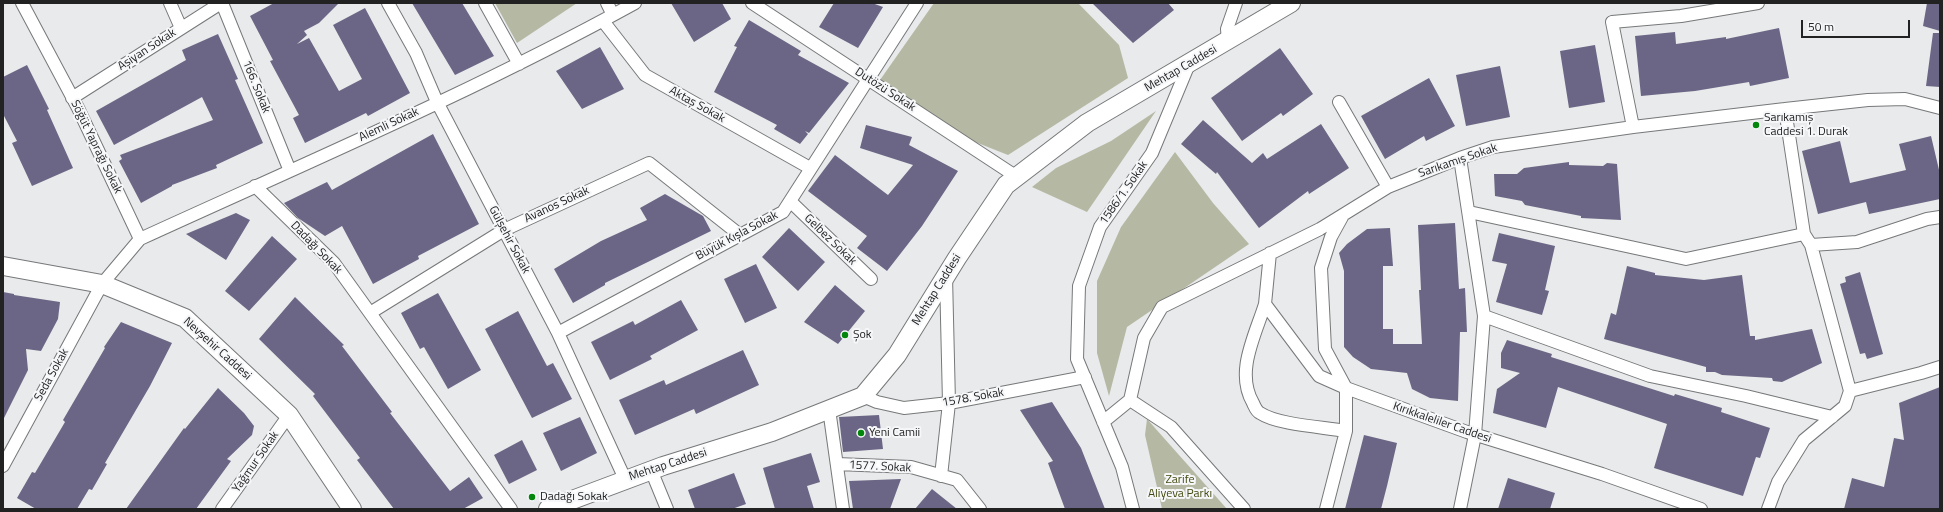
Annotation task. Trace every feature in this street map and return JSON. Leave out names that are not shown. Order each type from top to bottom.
[{"type":"main road","name":"Mehtap Caddesi","points":[[548,509],[651,470],[772,432],[863,396],[897,354],[946,275],[1006,185],[1087,123],[1291,3]]},
{"type":"main road","name":"Nevşehir Caddesi","points":[[3,266],[102,284],[185,318],[289,415],[352,508]]},
{"type":"street","name":"Söğüt Yaprağı Sokak","points":[[22,3],[72,98],[140,239]]},
{"type":"street","points":[[170,3],[181,28]]},
{"type":"street","name":"Aşiyan Sokak","points":[[72,98],[221,3]]},
{"type":"street","name":"166. Sokak","points":[[221,3],[290,171]]},
{"type":"street","name":"Gülşehir Sokak","points":[[388,3],[416,53],[437,102],[558,333],[625,479]]},
{"type":"street","points":[[486,3],[519,64]]},
{"type":"street","name":"Aktaş Sokak","points":[[607,3],[608,18],[645,76],[810,168]]},
{"type":"street","name":"Alemli Sokak","points":[[140,239],[519,64],[558,45],[635,3]]},
{"type":"street","name":"Dutözü Sokak","points":[[752,3],[1017,177]]},
{"type":"street","name":"Büyük Kışla Sokak","points":[[558,333],[782,212],[917,3]]},
{"type":"street","points":[[1228,41],[1227,29],[1236,3]]},
{"type":"street","points":[[1633,127],[1612,22],[1681,16],[1758,3]]},
{"type":"street","name":"1586/1. Sokak","points":[[1133,509],[1122,467],[1077,359],[1079,286],[1100,227],[1152,153],[1189,64]]},
{"type":"street","name":"Sarıkamış Sokak","points":[[1130,400],[1144,338],[1162,307],[1270,252],[1320,229],[1388,187],[1460,158],[1494,147],[1633,127],[1868,100],[1905,99],[1940,108]]},
{"type":"street","points":[[1339,102],[1388,187]]},
{"type":"street","points":[[1768,509],[1778,482],[1804,440],[1845,406],[1850,392],[1811,245],[1804,234],[1785,109]]},
{"type":"street","points":[[1460,158],[1484,316],[1475,435],[1460,509]]},
{"type":"street","name":"Avanos Sokak","points":[[370,313],[504,230],[649,163],[740,235]]},
{"type":"street","name":"Dadağı Sokak","points":[[255,186],[334,263],[511,509]]},
{"type":"street","name":"Gelbez Sokak","points":[[790,201],[871,279]]},
{"type":"street","points":[[1469,212],[1686,259],[1804,234]]},
{"type":"street","points":[[1326,509],[1346,431],[1346,388],[1325,349],[1321,268],[1331,236],[1343,215]]},
{"type":"street","points":[[1811,245],[1857,242],[1928,219],[1940,217]]},
{"type":"street","points":[[102,284],[140,239]]},
{"type":"street","points":[[1270,252],[1265,304],[1246,364],[1244,379],[1247,394],[1258,413],[1273,419],[1346,431]]},
{"type":"street","points":[[941,476],[949,403],[946,275]]},
{"type":"street","name":"Seda Sokak","points":[[3,466],[8,446],[102,284]]},
{"type":"street","name":"Kırıkkaleliler Caddesi","points":[[1265,304],[1319,376],[1346,388],[1475,435],[1602,474],[1701,509]]},
{"type":"street","points":[[1484,316],[1650,376],[1746,396],[1832,417]]},
{"type":"street","points":[[1850,392],[1921,373],[1940,366]]},
{"type":"street","name":"1578. Sokak","points":[[863,396],[877,402],[904,408],[949,403],[1084,377]]},
{"type":"street","points":[[1103,422],[1130,400],[1171,427],[1244,509]]},
{"type":"street","points":[[829,409],[844,509]]},
{"type":"street","name":"Yağmur Sokak","points":[[222,509],[289,415]]},
{"type":"street","name":"1577. Sokak","points":[[837,464],[911,467],[957,480],[980,509]]},
{"type":"street","points":[[651,470],[667,509]]},
{"type":"green space","points":[[495,3],[577,3],[517,43]]},
{"type":"green space","points":[[934,3],[1078,3],[1119,45],[1128,78],[1008,155],[955,134],[880,80]]},
{"type":"green space","points":[[1156,111],[1087,212],[1032,187],[1056,168],[1111,141]]},
{"type":"green space","points":[[1175,152],[1213,203],[1249,244],[1127,327],[1109,396],[1097,353],[1097,281],[1121,227]]},
{"type":"green space","name":"Zarife Aliyeva Parkı","points":[[1147,419],[1227,509],[1162,509],[1145,435]]},
{"type":"building","points":[[274,3],[339,3],[319,23],[304,31],[307,35],[297,44],[309,38],[339,91],[362,79],[333,25],[365,8],[410,93],[368,116],[366,113],[305,143],[293,118],[299,115],[270,61],[273,60],[250,16]]},
{"type":"building","points":[[412,3],[462,3],[494,56],[455,75]]},
{"type":"building","points":[[671,3],[722,3],[731,19],[694,42]]},
{"type":"building","points":[[834,3],[872,3],[883,7],[858,48],[819,27]]},
{"type":"building","points":[[1092,3],[1168,3],[1174,10],[1133,43]]},
{"type":"building","points":[[1927,3],[1940,3],[1940,31],[1923,26]]},
{"type":"building","points":[[749,20],[801,51],[798,55],[849,83],[809,133],[805,131],[808,134],[800,144],[774,129],[777,125],[714,92],[737,47],[734,46]]},
{"type":"building","points":[[1779,28],[1789,78],[1750,86],[1749,82],[1695,91],[1641,96],[1635,36],[1675,32],[1676,44],[1726,37],[1726,39]]},
{"type":"building","points":[[1933,33],[1940,33],[1940,87],[1926,86]]},
{"type":"building","points":[[218,34],[238,79],[235,80],[263,143],[216,165],[217,168],[172,185],[141,203],[119,161],[122,159],[120,155],[213,120],[202,97],[114,145],[96,111],[186,60],[182,50]]},
{"type":"building","points":[[1595,45],[1605,102],[1569,108],[1560,51]]},
{"type":"building","points":[[600,47],[624,89],[582,109],[556,71]]},
{"type":"building","points":[[1280,48],[1313,94],[1283,116],[1281,113],[1242,141],[1211,98]]},
{"type":"building","points":[[27,65],[49,109],[47,110],[73,168],[32,186],[12,143],[17,141],[3,114],[3,77]]},
{"type":"building","points":[[1500,66],[1510,117],[1466,126],[1456,75]]},
{"type":"building","points":[[1429,78],[1455,126],[1426,141],[1424,136],[1385,159],[1361,116]]},
{"type":"building","points":[[1203,120],[1252,163],[1263,153],[1267,159],[1321,124],[1349,168],[1309,194],[1308,191],[1259,228],[1217,172],[1216,174],[1181,144]]},
{"type":"building","points":[[866,125],[912,137],[909,145],[958,171],[922,226],[887,271],[857,248],[867,236],[808,191],[835,155],[888,195],[913,165],[860,148]]},
{"type":"building","points":[[433,134],[479,224],[418,256],[419,259],[373,284],[342,226],[325,236],[298,218],[284,203],[327,182],[332,190]]},
{"type":"building","points":[[1931,136],[1940,174],[1940,199],[1869,214],[1866,202],[1818,214],[1802,151],[1840,141],[1850,183],[1906,170],[1899,144]]},
{"type":"building","points":[[1569,162],[1569,165],[1603,166],[1607,163],[1617,164],[1621,220],[1581,218],[1581,216],[1525,205],[1522,201],[1495,196],[1494,174],[1517,174],[1524,168]]},
{"type":"building","points":[[665,194],[703,216],[711,231],[605,283],[605,285],[573,303],[554,269],[601,241],[647,220],[640,208]]},
{"type":"building","points":[[236,213],[250,220],[226,260],[186,234]]},
{"type":"building","points":[[1455,223],[1459,289],[1465,288],[1467,332],[1460,332],[1458,401],[1430,398],[1412,389],[1407,373],[1371,369],[1353,357],[1344,347],[1344,271],[1339,253],[1347,244],[1367,229],[1390,228],[1393,266],[1383,266],[1383,329],[1393,329],[1393,344],[1422,344],[1418,225]]},
{"type":"building","points":[[789,228],[825,262],[798,291],[762,257]]},
{"type":"building","points":[[1499,233],[1555,246],[1545,290],[1549,291],[1542,315],[1496,302],[1507,264],[1492,261]]},
{"type":"building","points":[[272,236],[297,259],[249,311],[225,291]]},
{"type":"building","points":[[756,264],[777,308],[745,323],[724,279]]},
{"type":"building","points":[[1627,266],[1655,273],[1655,275],[1704,280],[1742,275],[1750,336],[1755,336],[1755,340],[1812,329],[1822,363],[1782,382],[1773,381],[1772,378],[1722,375],[1715,372],[1706,372],[1706,367],[1604,339],[1611,313],[1616,315]]},
{"type":"building","points":[[1860,272],[1883,354],[1867,359],[1865,353],[1860,354],[1840,284],[1846,282],[1845,277]]},
{"type":"building","points":[[835,285],[865,311],[838,344],[804,322]]},
{"type":"building","points":[[3,292],[60,302],[58,319],[41,351],[26,349],[28,370],[3,420]]},
{"type":"building","points":[[438,293],[481,370],[448,389],[424,347],[420,349],[401,313]]},
{"type":"building","points":[[295,297],[344,345],[342,346],[392,412],[390,413],[450,491],[469,477],[483,498],[463,509],[394,509],[357,460],[360,458],[313,396],[315,394],[259,339]]},
{"type":"building","points":[[681,300],[698,330],[650,356],[652,359],[610,380],[591,342],[633,321],[635,325]]},
{"type":"building","points":[[518,311],[547,366],[553,363],[572,399],[532,418],[485,329]]},
{"type":"building","points":[[121,322],[172,343],[150,386],[105,463],[107,464],[92,490],[89,489],[77,509],[36,509],[17,498],[32,472],[35,473],[65,422],[63,420],[105,348],[104,347]]},
{"type":"building","points":[[1507,340],[1552,354],[1551,357],[1674,396],[1675,394],[1722,408],[1721,412],[1770,428],[1760,458],[1756,457],[1743,496],[1654,468],[1667,424],[1558,387],[1546,428],[1493,413],[1497,389],[1520,373],[1501,368],[1501,353]]},
{"type":"building","points":[[743,350],[759,385],[696,414],[694,409],[635,435],[619,400],[664,380],[666,385]]},
{"type":"building","points":[[1940,387],[1940,509],[1844,509],[1852,478],[1884,487],[1894,438],[1904,440],[1899,403]]},
{"type":"building","points":[[218,388],[244,413],[254,426],[252,435],[227,459],[231,461],[196,509],[126,509],[184,428],[185,429]]},
{"type":"building","points":[[1052,402],[1081,448],[1105,509],[1065,509],[1048,463],[1053,461],[1020,410]]},
{"type":"building","name":"Yeni Camii","points":[[879,415],[883,449],[843,452],[839,417]]},
{"type":"building","points":[[580,417],[597,453],[561,471],[543,433]]},
{"type":"building","points":[[1364,435],[1397,443],[1387,486],[1381,509],[1345,509]]},
{"type":"building","points":[[522,440],[537,470],[509,484],[494,455]]},
{"type":"building","points":[[811,453],[820,482],[807,486],[814,509],[775,509],[763,468]]},
{"type":"building","points":[[734,473],[746,504],[732,509],[695,509],[688,490]]},
{"type":"building","points":[[1508,478],[1555,493],[1550,509],[1498,509]]},
{"type":"building","points":[[901,479],[890,509],[853,509],[849,481]]},
{"type":"building","points":[[932,489],[957,509],[915,509]]},
{"type":"place","name":"Sarıkamış Caddesi 1. Durak","points":[[1756,125]]},
{"type":"place","name":"Şok","points":[[845,335]]},
{"type":"place","name":"Yeni Camii","points":[[861,433]]},
{"type":"place","name":"Dadağı Sokak","points":[[532,497]]}]
